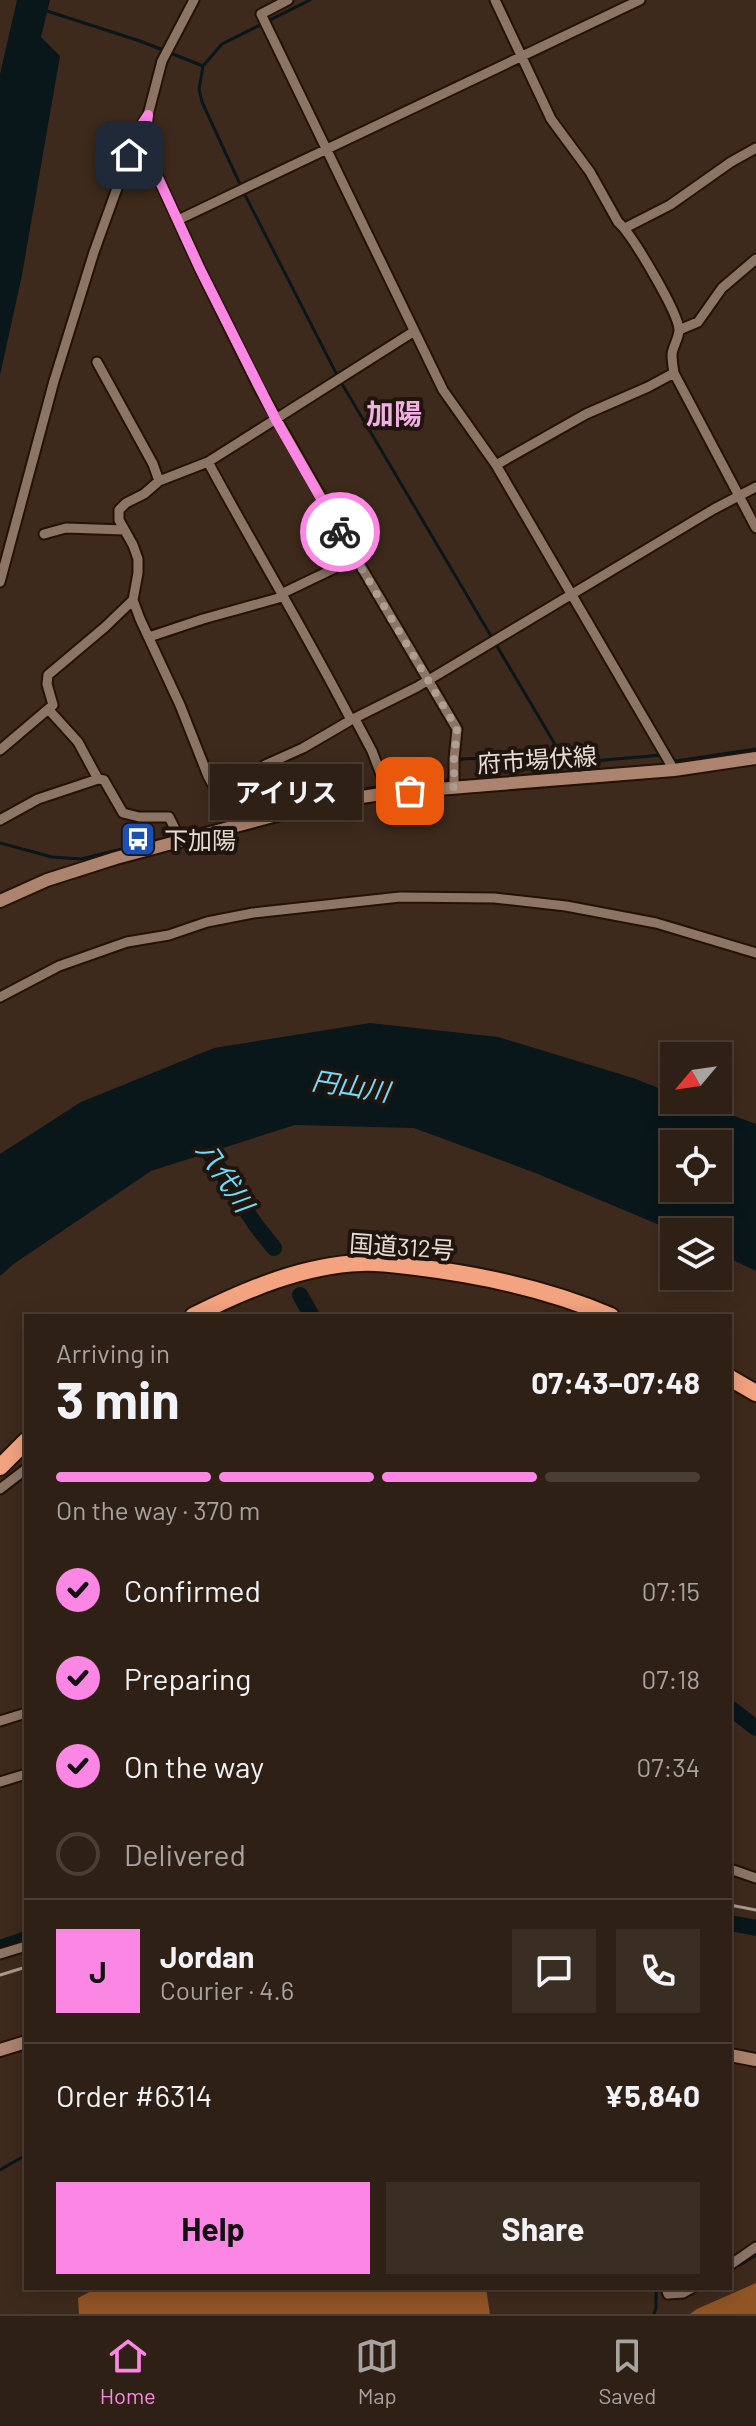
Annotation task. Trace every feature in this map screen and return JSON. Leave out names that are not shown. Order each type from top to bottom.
[{"type":"highway","name":"国道312号","points":[[197,1314],[294,1275],[363,1262],[489,1279],[584,1304],[606,1314]]},
{"type":"highway","points":[[732,1379],[756,1393]]},
{"type":"highway","points":[[0,1467],[24,1443]]},
{"type":"main road","name":"府市場伏線","points":[[0,901],[58,876],[116,858],[322,803],[388,793],[674,770],[756,758]]},
{"type":"main road","points":[[0,2050],[24,2043]]},
{"type":"main road","points":[[732,2055],[756,2060]]},
{"type":"street","points":[[194,0],[162,61],[148,115],[144,147],[276,420],[457,729],[454,787]]},
{"type":"street","points":[[288,0],[261,14],[413,332],[443,390],[496,465],[674,770]]},
{"type":"street","points":[[495,0],[551,119],[590,172],[668,301],[679,330],[672,353],[674,373],[756,528]]},
{"type":"street","points":[[178,220],[640,0]]},
{"type":"street","points":[[0,582],[54,381],[92,256],[138,130],[148,115]]},
{"type":"street","points":[[625,228],[670,205],[756,148]]},
{"type":"street","points":[[679,330],[698,322],[722,288],[756,259]]},
{"type":"street","points":[[235,827],[231,812],[208,776],[133,600],[138,559],[119,520],[119,510],[159,481],[208,462],[413,332]]},
{"type":"street","points":[[97,362],[153,464],[159,481]]},
{"type":"street","points":[[496,465],[586,414],[674,373]]},
{"type":"street","points":[[208,462],[372,751],[388,793]]},
{"type":"street","points":[[231,812],[249,793],[265,765],[303,748],[429,679],[756,487]]},
{"type":"street","points":[[44,534],[66,528],[124,530]]},
{"type":"street","points":[[149,637],[282,596],[356,558]]},
{"type":"street","points":[[0,750],[53,705],[47,684],[48,675],[133,600]]},
{"type":"street","points":[[49,710],[78,742],[98,779]]},
{"type":"street","points":[[0,820],[38,799],[98,779],[104,780],[123,813],[139,817],[169,817],[181,841]]},
{"type":"street","points":[[0,997],[59,966],[127,942],[169,935],[207,922],[253,913],[400,897],[494,898],[566,906],[656,923],[756,953]]},
{"type":"street","points":[[0,1489],[24,1471]]},
{"type":"street","points":[[0,1721],[24,1714]]},
{"type":"street","points":[[0,1782],[24,1775]]},
{"type":"street","points":[[732,1870],[756,1878]]},
{"type":"street","points":[[0,1954],[24,1947]]},
{"type":"street","points":[[732,2264],[756,2247]]},
{"type":"street","points":[[667,2290],[668,2294],[688,2290]]},
{"type":"shaded area","points":[[756,2283],[756,2314],[690,2314],[697,2309]]},
{"type":"shaded area","points":[[93,2290],[486,2290],[490,2314],[79,2314],[78,2298]]},
{"type":"water","points":[[17,0],[50,0],[41,37],[60,56],[22,275],[0,375],[0,74]]},
{"type":"water","name":"円山川","points":[[370,1023],[498,1037],[660,1089],[660,1114],[729,1114],[756,1124],[756,1271],[732,1260],[732,1218],[660,1218],[660,1225],[538,1174],[414,1128],[295,1125],[151,1171],[0,1276],[0,1154],[81,1102],[214,1048]]},
{"type":"waterway","points":[[44,10],[140,41],[203,66],[222,44],[310,0]]},
{"type":"waterway","points":[[203,66],[199,89],[202,102],[245,195],[338,377],[566,763]]},
{"type":"waterway","points":[[669,758],[676,761],[756,749]]},
{"type":"waterway","points":[[457,766],[461,759],[531,756],[535,766],[662,755]]},
{"type":"waterway","points":[[389,786],[447,781],[450,776]]},
{"type":"waterway","points":[[342,794],[381,786]]},
{"type":"waterway","points":[[0,843],[52,857],[81,859],[175,836]]},
{"type":"waterway","name":"八代川","points":[[198,1136],[274,1248]]},
{"type":"waterway","name":"八代川","points":[[300,1295],[311,1314]]},
{"type":"waterway","name":"八代川","points":[[732,1710],[756,1728]]},
{"type":"waterway","points":[[732,1923],[756,1928]]},
{"type":"waterway","points":[[0,1948],[24,1940]]},
{"type":"waterway","points":[[0,2170],[24,2156]]},
{"type":"waterway","points":[[740,2265],[756,2255]]},
{"type":"waterway","points":[[654,2314],[656,2290]]},
{"type":"railway","points":[[732,1905],[756,1910]]},
{"type":"railway","points":[[0,1975],[24,1968]]},
{"type":"way so far","points":[[340,532],[457,729],[454,787],[410,791]]},
{"type":"place","name":"アイリス","points":[[410,791]]},
{"type":"place","name":"下加陽","points":[[138,839]]},
{"type":"district","name":"加陽","points":[[394,413]]},
{"type":"route","points":[[129,155],[138,130],[148,115],[144,147],[200,269],[276,420],[340,532]]}]
